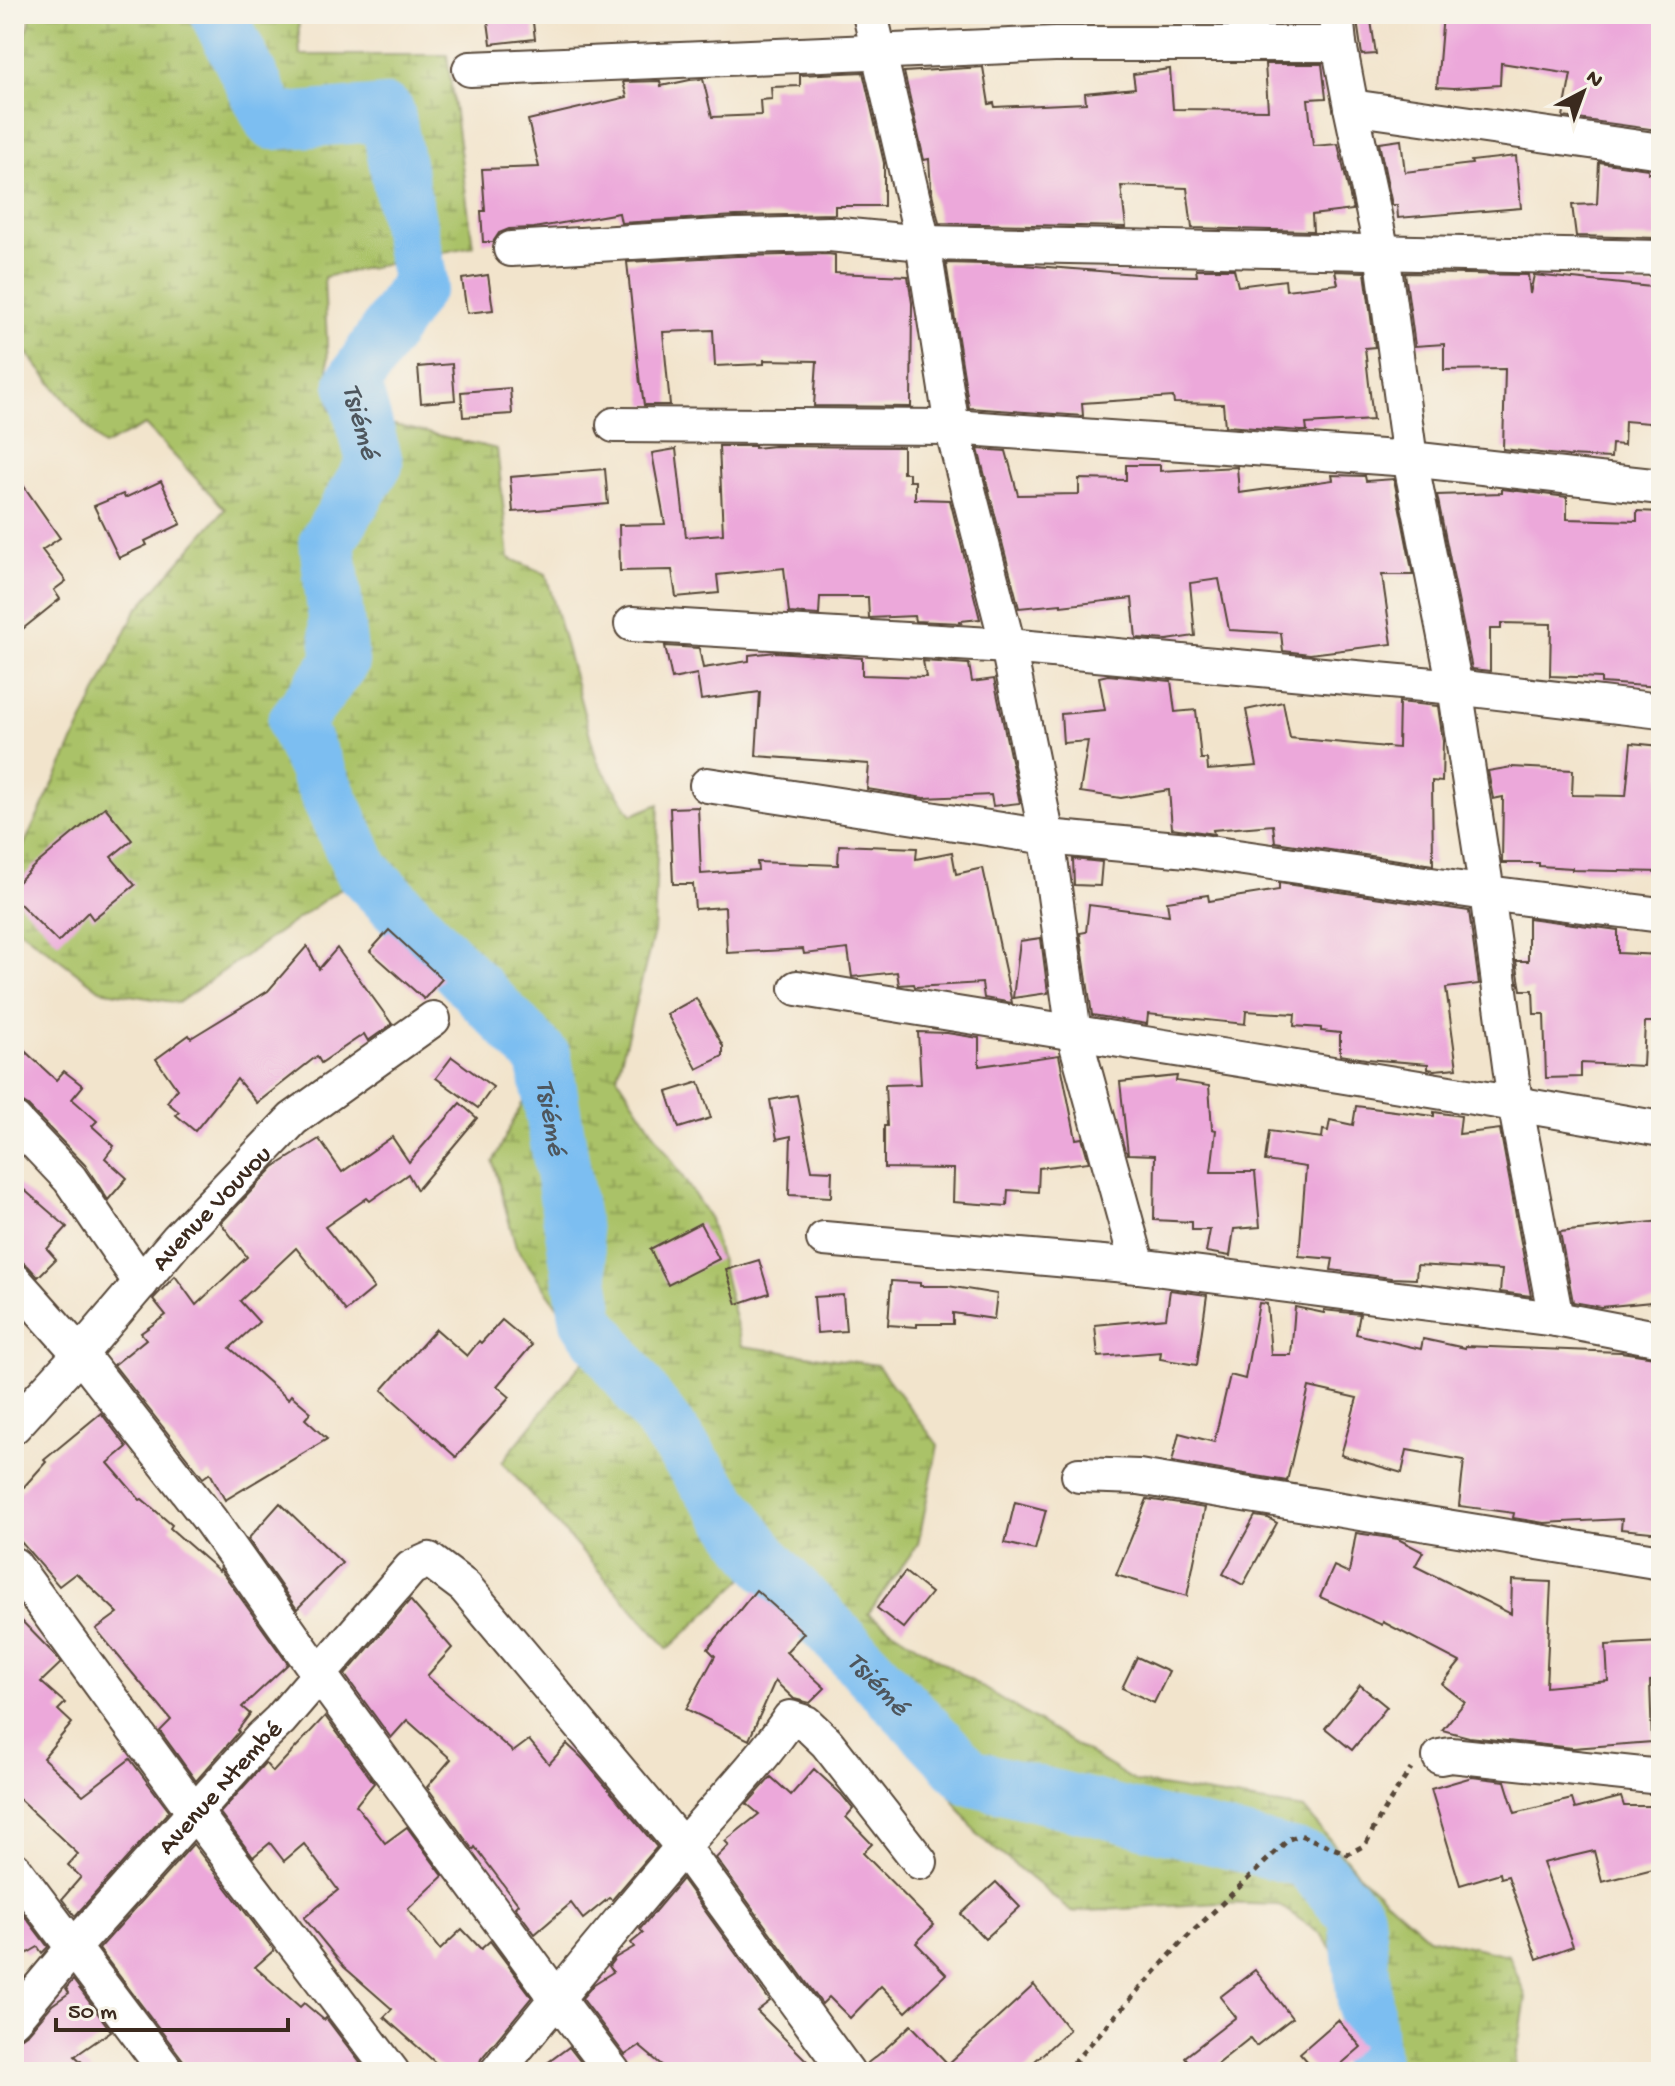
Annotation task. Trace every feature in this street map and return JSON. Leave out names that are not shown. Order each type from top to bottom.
[{"type":"street","points":[[870,14],[923,243],[952,427],[1008,646],[1047,837],[1074,1034],[1138,1266]]},
{"type":"street","points":[[470,69],[1338,29],[1382,252],[1410,459],[1455,687],[1515,1103],[1556,1319]]},
{"type":"street","points":[[1351,107],[1661,151]]},
{"type":"street","points":[[511,249],[829,234],[923,243],[1661,258]]},
{"type":"street","points":[[614,425],[952,427],[1410,459],[1661,487]]},
{"type":"street","points":[[632,624],[1008,646],[1455,687],[1661,711]]},
{"type":"street","points":[[707,785],[1047,837],[1188,850],[1661,915]]},
{"type":"street","points":[[797,988],[1661,1129]]},
{"type":"street","name":"Avenue Vouvou","points":[[14,1426],[177,1240],[293,1119],[433,1019]]},
{"type":"street","points":[[14,1120],[70,1179],[141,1283]]},
{"type":"street","points":[[824,1239],[1138,1266],[1556,1319],[1661,1339]]},
{"type":"street","points":[[14,1280],[80,1354],[210,1520],[319,1674],[613,2072]]},
{"type":"street","points":[[1079,1475],[1139,1477],[1661,1562]]},
{"type":"street","name":"Avenue Ntembé","points":[[14,2019],[73,1948],[411,1568],[429,1560],[465,1587],[683,1847]]},
{"type":"street","points":[[14,1565],[195,1813],[392,2072]]},
{"type":"street","points":[[497,2072],[556,1997],[770,1748],[790,1718],[806,1723],[827,1743],[920,1862]]},
{"type":"street","points":[[1440,1757],[1451,1755],[1661,1777]]},
{"type":"street","points":[[683,1847],[847,2072]]},
{"type":"street","points":[[14,1869],[167,2072]]},
{"type":"path","points":[[1065,2072],[1182,1942],[1292,1836],[1300,1835],[1348,1854],[1354,1851],[1365,1845],[1411,1769],[1440,1757]]},
{"type":"green space","points":[[31,14],[298,14],[300,55],[447,55],[473,246],[324,277],[330,410],[497,449],[509,558],[546,574],[597,761],[632,815],[659,804],[654,932],[617,1076],[710,1219],[742,1346],[877,1365],[938,1445],[918,1544],[868,1614],[1136,1782],[1304,1809],[1362,1878],[1428,1937],[1509,1955],[1526,1997],[1514,2072],[1372,2072],[1365,1996],[1321,1934],[1279,1905],[1219,1903],[1072,1912],[978,1835],[922,1756],[756,1567],[668,1649],[502,1462],[590,1353],[516,1247],[493,1162],[544,1059],[364,872],[178,1003],[100,990],[14,925],[14,866],[135,612],[225,509],[145,425],[103,446],[14,341],[14,63]]},
{"type":"building","points":[[487,14],[532,14],[535,39],[491,44]]},
{"type":"building","points":[[1356,14],[1370,14],[1376,54],[1362,55]]},
{"type":"building","points":[[1443,14],[1661,14],[1661,110],[1657,130],[1563,117],[1571,74],[1501,63],[1500,85],[1437,87]]},
{"type":"building","points":[[1265,64],[1322,64],[1326,98],[1308,99],[1313,146],[1338,144],[1353,210],[1312,215],[1313,231],[1192,228],[1187,188],[1121,186],[1126,227],[939,223],[931,189],[929,159],[924,160],[904,72],[983,67],[989,104],[994,103],[995,107],[1086,103],[1085,93],[1135,88],[1133,74],[1170,69],[1173,109],[1268,110]]},
{"type":"building","points":[[863,72],[884,163],[884,206],[835,206],[835,214],[621,223],[619,213],[534,228],[509,229],[499,233],[493,242],[483,242],[481,211],[485,211],[482,169],[539,167],[528,120],[627,97],[623,82],[660,81],[661,86],[703,79],[712,117],[761,115],[760,100],[772,99],[771,87],[800,86],[800,75]]},
{"type":"building","points":[[1401,140],[1405,172],[1516,156],[1521,208],[1398,218],[1397,205],[1392,205],[1379,143]]},
{"type":"building","points":[[1599,162],[1648,169],[1648,173],[1661,174],[1661,198],[1655,198],[1657,238],[1576,236],[1572,205],[1597,204]]},
{"type":"building","points":[[835,255],[835,273],[908,276],[912,303],[911,407],[814,406],[817,361],[764,360],[764,364],[715,366],[713,330],[663,332],[670,405],[644,405],[627,262]]},
{"type":"building","points":[[946,263],[1197,276],[1196,269],[1234,269],[1238,286],[1285,280],[1286,290],[1338,284],[1335,271],[1365,272],[1375,347],[1365,348],[1373,420],[1306,424],[1307,431],[1225,426],[1223,404],[1174,403],[1173,397],[1082,403],[1083,416],[969,408]]},
{"type":"building","points":[[1405,273],[1528,275],[1530,294],[1534,275],[1661,288],[1661,424],[1625,421],[1624,445],[1612,444],[1611,458],[1503,449],[1505,369],[1444,370],[1444,344],[1415,346]]},
{"type":"building","points":[[488,275],[493,310],[467,313],[462,279]]},
{"type":"building","points":[[452,364],[455,400],[421,403],[418,367]]},
{"type":"building","points":[[510,388],[512,414],[463,417],[461,392]]},
{"type":"building","points":[[719,446],[903,447],[903,473],[909,473],[909,481],[915,481],[915,499],[950,500],[980,619],[961,623],[915,621],[914,616],[869,618],[868,597],[820,597],[819,615],[789,613],[784,568],[717,575],[719,593],[676,597],[672,570],[620,571],[619,525],[665,524],[652,453],[676,449],[686,537],[723,534]]},
{"type":"building","points":[[978,449],[1006,451],[1018,495],[1079,494],[1079,479],[1126,480],[1126,465],[1160,465],[1160,471],[1237,467],[1239,493],[1333,480],[1332,475],[1365,476],[1366,481],[1394,479],[1413,575],[1382,575],[1392,644],[1310,654],[1283,651],[1281,633],[1229,630],[1219,579],[1190,583],[1195,636],[1167,640],[1136,638],[1132,598],[1019,608]]},
{"type":"building","points":[[605,469],[608,504],[513,512],[510,477]]},
{"type":"building","points":[[14,472],[60,538],[42,550],[66,581],[54,590],[60,599],[14,636]]},
{"type":"building","points":[[161,481],[181,524],[145,541],[147,545],[119,558],[94,506],[123,494],[125,498]]},
{"type":"building","points":[[1502,489],[1567,497],[1567,519],[1637,521],[1637,511],[1661,512],[1661,687],[1601,683],[1601,678],[1550,676],[1551,624],[1501,623],[1501,629],[1490,629],[1490,671],[1472,669],[1437,495],[1502,493]]},
{"type":"building","points":[[665,646],[699,648],[703,668],[749,661],[749,655],[776,652],[862,658],[862,675],[926,677],[923,661],[969,664],[972,682],[994,679],[1020,803],[993,806],[991,795],[924,798],[867,789],[869,764],[756,756],[760,692],[701,700],[697,674],[672,679]]},
{"type":"building","points":[[1108,675],[1171,681],[1175,712],[1196,710],[1201,759],[1207,759],[1208,770],[1257,766],[1246,710],[1283,702],[1290,738],[1398,748],[1399,702],[1438,706],[1443,741],[1442,782],[1432,781],[1433,865],[1275,842],[1273,825],[1213,830],[1214,834],[1172,828],[1169,790],[1121,798],[1080,792],[1088,741],[1063,743],[1061,714],[1105,710],[1099,677]]},
{"type":"building","points":[[1631,743],[1661,746],[1661,872],[1572,870],[1539,866],[1539,863],[1502,863],[1503,797],[1493,799],[1488,771],[1512,767],[1573,770],[1572,795],[1626,796]]},
{"type":"building","points":[[105,807],[132,840],[111,857],[135,885],[93,919],[88,912],[58,942],[14,898],[14,886]]},
{"type":"building","points":[[698,807],[701,874],[758,870],[757,862],[838,865],[839,845],[917,848],[916,859],[952,852],[956,874],[983,868],[1012,1003],[984,998],[982,983],[915,987],[914,984],[899,985],[897,972],[852,977],[848,949],[804,954],[803,949],[727,953],[725,907],[695,909],[693,884],[673,884],[670,808]]},
{"type":"building","points":[[1073,859],[1102,862],[1100,886],[1074,885]]},
{"type":"building","points":[[1279,883],[1469,911],[1479,984],[1446,988],[1457,1068],[1434,1070],[1428,1069],[1428,1064],[1340,1055],[1340,1033],[1294,1026],[1295,1014],[1246,1011],[1245,1024],[1148,1014],[1147,1024],[1092,1015],[1080,933],[1086,932],[1089,905],[1169,915],[1167,901],[1208,895],[1209,901],[1279,890]]},
{"type":"building","points":[[1528,918],[1618,930],[1618,953],[1661,955],[1660,1022],[1645,1022],[1643,1066],[1581,1063],[1581,1077],[1546,1078],[1544,1014],[1534,1014],[1533,990],[1521,990],[1516,961],[1528,961]]},
{"type":"building","points":[[389,930],[442,979],[424,999],[370,951]]},
{"type":"building","points":[[1041,938],[1048,993],[1013,998],[1020,941]]},
{"type":"building","points":[[307,946],[319,969],[337,948],[392,1024],[368,1041],[364,1034],[321,1063],[317,1056],[257,1103],[237,1079],[195,1131],[176,1115],[179,1112],[167,1102],[177,1089],[156,1059],[189,1035],[191,1038],[268,991]]},
{"type":"building","points":[[696,998],[723,1046],[723,1056],[697,1069],[667,1014]]},
{"type":"building","points":[[918,1032],[979,1038],[979,1066],[1059,1055],[1076,1139],[1082,1138],[1089,1162],[1039,1168],[1038,1192],[1008,1190],[1007,1206],[953,1202],[954,1169],[884,1168],[884,1126],[887,1126],[885,1085],[921,1084]]},
{"type":"building","points":[[14,1041],[56,1080],[64,1071],[83,1086],[72,1099],[97,1121],[92,1126],[114,1146],[105,1158],[127,1178],[108,1200],[85,1165],[28,1106],[14,1101]]},
{"type":"building","points":[[452,1057],[493,1087],[478,1108],[436,1078]]},
{"type":"building","points":[[1177,1076],[1176,1081],[1209,1086],[1212,1129],[1216,1130],[1211,1172],[1255,1172],[1260,1227],[1234,1229],[1230,1256],[1206,1252],[1210,1230],[1192,1230],[1192,1222],[1154,1220],[1155,1155],[1128,1154],[1120,1082]]},
{"type":"building","points":[[699,1082],[711,1118],[679,1128],[667,1092]]},
{"type":"building","points":[[797,1095],[812,1170],[832,1171],[831,1197],[789,1195],[791,1136],[777,1139],[770,1100]]},
{"type":"building","points":[[460,1103],[477,1118],[417,1190],[408,1174],[325,1227],[374,1288],[346,1311],[296,1248],[240,1301],[259,1322],[230,1348],[288,1399],[291,1395],[311,1412],[305,1419],[327,1439],[225,1500],[210,1473],[203,1478],[114,1365],[146,1339],[141,1333],[166,1315],[153,1299],[175,1276],[196,1305],[247,1257],[221,1223],[274,1167],[319,1139],[342,1172],[392,1137],[409,1162]]},
{"type":"building","points":[[1356,1106],[1434,1116],[1434,1112],[1461,1116],[1459,1134],[1500,1129],[1531,1296],[1500,1292],[1502,1270],[1417,1265],[1416,1279],[1391,1278],[1331,1270],[1333,1259],[1299,1256],[1306,1167],[1265,1161],[1269,1131],[1322,1138],[1323,1130],[1328,1131],[1330,1120],[1353,1125]]},
{"type":"building","points":[[14,1181],[67,1227],[47,1249],[56,1259],[38,1277],[21,1261],[14,1261]]},
{"type":"building","points":[[1661,1221],[1661,1301],[1601,1307],[1573,1302],[1560,1232]]},
{"type":"building","points":[[700,1223],[719,1259],[668,1285],[650,1249]]},
{"type":"building","points":[[759,1260],[769,1293],[737,1304],[726,1270]]},
{"type":"building","points":[[891,1281],[997,1294],[994,1319],[953,1313],[953,1324],[917,1324],[917,1327],[888,1325]]},
{"type":"building","points":[[1170,1290],[1207,1295],[1197,1365],[1160,1359],[1161,1352],[1098,1357],[1095,1325],[1166,1318]]},
{"type":"building","points":[[843,1295],[846,1331],[817,1333],[814,1297]]},
{"type":"building","points":[[1259,1303],[1267,1304],[1271,1355],[1291,1355],[1295,1307],[1324,1313],[1324,1310],[1360,1314],[1356,1334],[1421,1349],[1423,1339],[1465,1348],[1621,1352],[1661,1358],[1661,1533],[1621,1529],[1622,1519],[1544,1523],[1513,1518],[1514,1513],[1459,1506],[1464,1460],[1407,1450],[1402,1473],[1341,1455],[1357,1398],[1309,1387],[1287,1481],[1172,1462],[1179,1433],[1214,1442],[1230,1375],[1245,1379]]},
{"type":"building","points":[[502,1320],[532,1345],[497,1386],[510,1397],[456,1457],[382,1390],[436,1329],[467,1356]]},
{"type":"building","points":[[101,1413],[127,1447],[108,1463],[140,1500],[220,1569],[288,1664],[242,1707],[250,1714],[239,1732],[196,1781],[160,1731],[171,1720],[96,1629],[118,1613],[76,1573],[59,1586],[14,1534],[14,1498],[46,1462],[44,1460]]},
{"type":"building","points":[[1147,1499],[1205,1508],[1187,1596],[1116,1575]]},
{"type":"building","points":[[1015,1502],[1046,1510],[1035,1550],[1005,1543]]},
{"type":"building","points":[[280,1503],[342,1563],[297,1609],[248,1539]]},
{"type":"building","points":[[1255,1516],[1277,1523],[1243,1585],[1223,1574]]},
{"type":"building","points":[[1356,1533],[1398,1539],[1423,1552],[1415,1566],[1511,1614],[1512,1580],[1551,1582],[1546,1687],[1608,1681],[1606,1645],[1661,1642],[1661,1680],[1650,1681],[1652,1742],[1573,1748],[1469,1737],[1442,1730],[1465,1702],[1442,1684],[1460,1662],[1383,1622],[1382,1625],[1320,1597],[1334,1566],[1349,1573]]},
{"type":"building","points":[[905,1572],[931,1593],[903,1628],[877,1608]]},
{"type":"building","points":[[756,1590],[804,1633],[786,1652],[825,1688],[810,1703],[794,1699],[775,1681],[749,1740],[686,1709],[715,1656],[708,1649]]},
{"type":"building","points":[[410,1600],[452,1648],[427,1676],[513,1752],[529,1740],[549,1764],[567,1744],[657,1847],[612,1900],[609,1898],[583,1919],[571,1903],[535,1934],[515,1907],[518,1904],[427,1787],[451,1759],[407,1720],[391,1738],[345,1675]]},
{"type":"building","points":[[14,1613],[61,1663],[41,1682],[65,1703],[58,1710],[72,1723],[43,1758],[83,1795],[130,1759],[169,1811],[75,1916],[62,1899],[81,1877],[68,1865],[78,1854],[14,1794]]},
{"type":"building","points":[[1137,1657],[1169,1672],[1154,1703],[1122,1688]]},
{"type":"building","points":[[1360,1685],[1387,1707],[1352,1750],[1325,1728]]},
{"type":"building","points":[[325,1716],[374,1783],[356,1805],[385,1843],[407,1827],[443,1876],[408,1909],[440,1950],[462,1929],[481,1949],[490,1941],[532,1997],[481,2059],[477,2072],[446,2072],[384,2017],[392,2009],[344,1967],[304,1918],[338,1890],[304,1844],[284,1861],[270,1843],[253,1857],[220,1813],[265,1763],[273,1772]]},
{"type":"building","points":[[814,1769],[853,1809],[846,1817],[872,1844],[863,1853],[934,1925],[916,1943],[946,1974],[906,2012],[881,1986],[850,2018],[829,1997],[822,2004],[716,1858],[729,1845],[725,1841],[759,1814],[747,1804],[771,1777],[791,1795]]},
{"type":"building","points":[[1472,1777],[1505,1781],[1515,1813],[1572,1799],[1575,1809],[1621,1797],[1624,1806],[1661,1806],[1661,1867],[1602,1882],[1594,1851],[1543,1863],[1573,1946],[1537,1959],[1508,1876],[1501,1878],[1500,1873],[1460,1885],[1431,1789]]},
{"type":"building","points":[[193,1844],[274,1950],[255,1967],[300,2007],[304,2003],[324,2020],[326,2018],[367,2072],[187,2072],[183,2060],[99,1949]]},
{"type":"building","points":[[682,1879],[770,2001],[757,2011],[818,2072],[670,2072],[639,2046],[625,2055],[582,1998],[594,1984],[613,1972],[609,1966],[615,1958],[634,1947],[631,1943],[643,1933],[640,1929]]},
{"type":"building","points":[[996,1882],[1020,1907],[985,1939],[961,1914]]},
{"type":"building","points":[[14,1902],[48,1947],[42,1953],[38,1947],[26,1954],[14,1936]]},
{"type":"building","points":[[1255,1970],[1292,2018],[1256,2046],[1250,2038],[1207,2072],[1197,2072],[1185,2057],[1236,2017],[1220,1997]]},
{"type":"building","points":[[73,1980],[111,2031],[75,2056],[93,2072],[14,2072],[14,2039],[29,2032],[52,2005],[69,1993],[66,1988]]},
{"type":"building","points":[[1034,1985],[1069,2030],[1023,2072],[867,2072],[865,2065],[911,2025],[948,2064]]},
{"type":"building","points":[[1338,2020],[1361,2047],[1332,2072],[1317,2072],[1300,2053]]},
{"type":"building","points":[[569,2047],[587,2070],[535,2072]]},
{"type":"waterway","name":"Tsiémé","points":[[218,14],[273,122],[387,113],[420,282],[353,383],[375,463],[327,542],[341,661],[295,723],[363,871],[544,1059],[588,1321],[765,1561],[970,1777],[1307,1860],[1356,1915],[1372,2072]]}]
